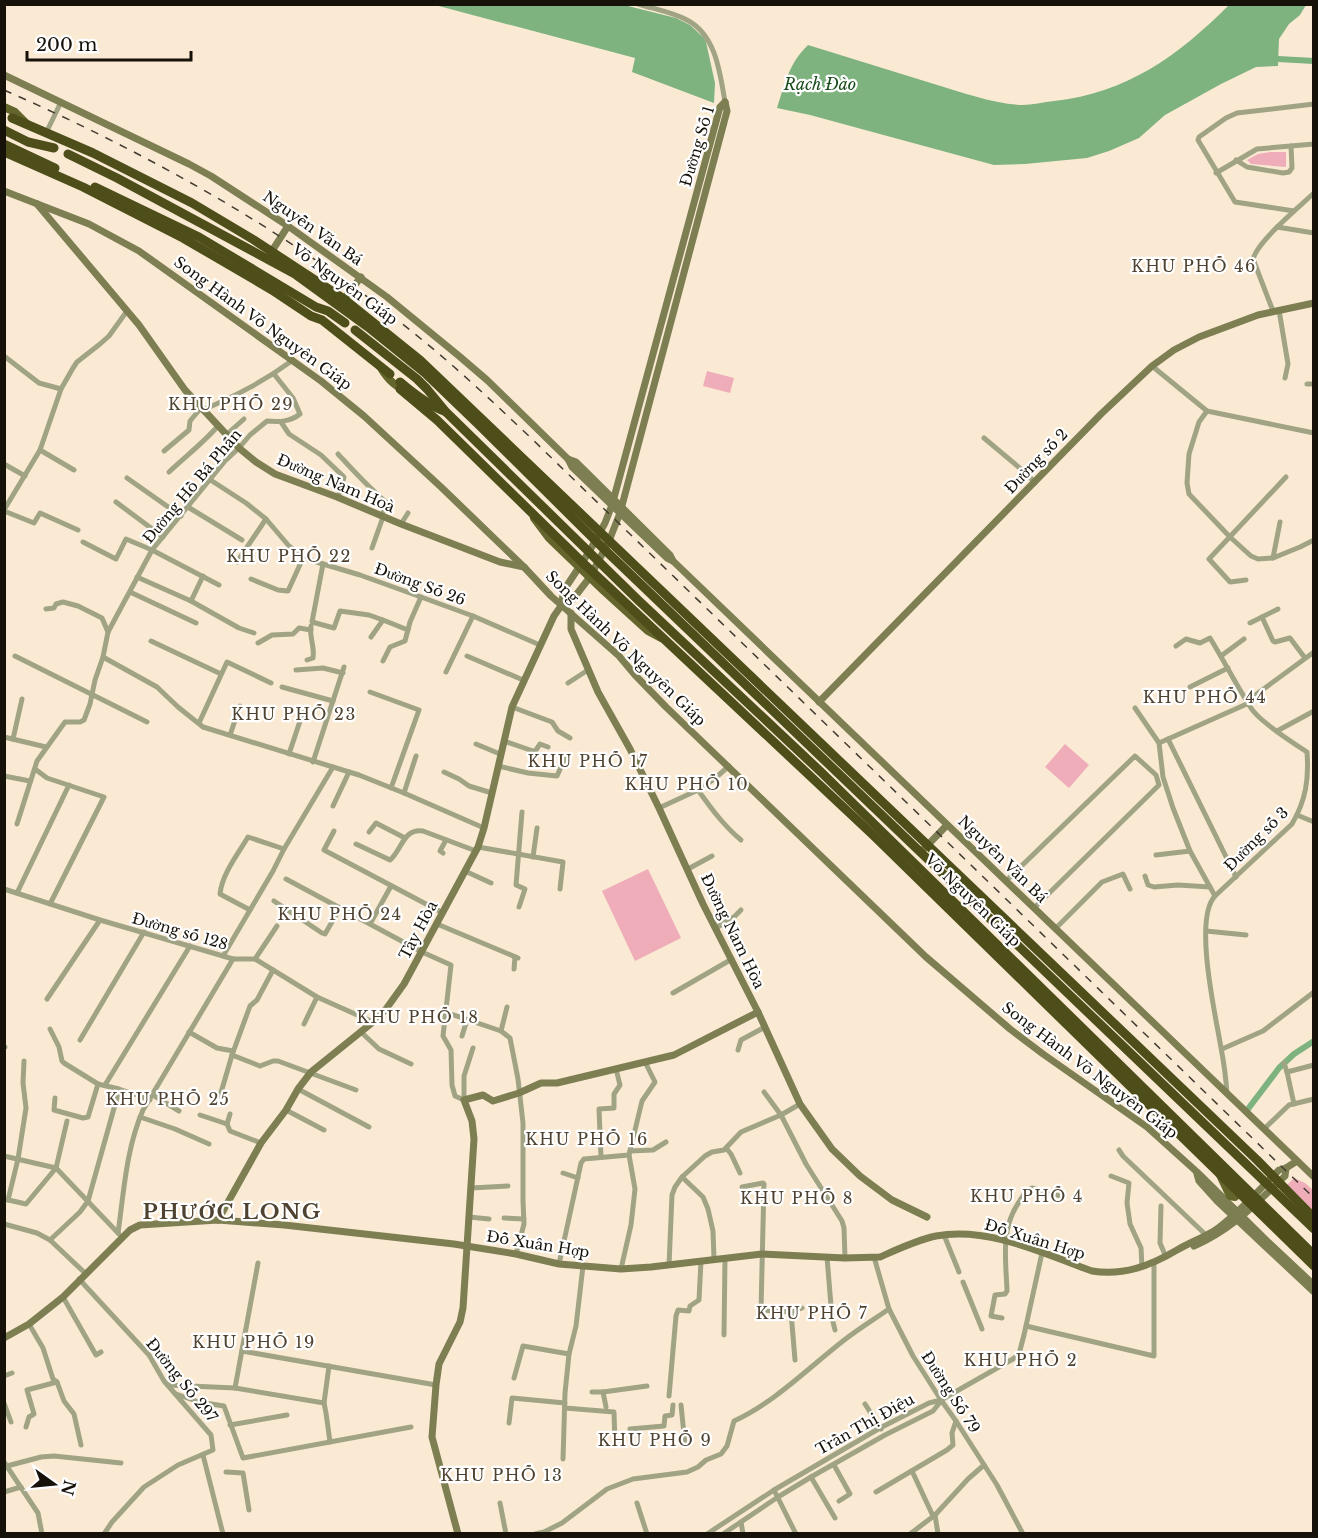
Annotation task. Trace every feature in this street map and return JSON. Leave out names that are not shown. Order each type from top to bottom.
[{"type":"highway","name":"Võ Nguyên Giáp","points":[[12,118],[93,153],[192,203],[254,240],[269,255],[368,327],[425,373],[598,536]]},
{"type":"highway","points":[[4,130],[28,142],[54,148]]},
{"type":"highway","name":"Võ Nguyên Giáp","points":[[4,144],[199,237],[345,323]]},
{"type":"highway","points":[[4,152],[83,187],[183,238],[272,290],[311,316],[322,320],[390,374]]},
{"type":"highway","points":[[93,153],[117,178]]},
{"type":"highway","name":"Võ Nguyên Giáp","points":[[68,154],[310,275],[344,298],[420,360],[607,546],[1272,1182],[1314,1218]]},
{"type":"highway","points":[[295,274],[310,275]]},
{"type":"highway","points":[[315,307],[322,320]]},
{"type":"highway","name":"Võ Nguyên Giáp","points":[[355,330],[428,389],[446,412],[626,589],[820,772],[1238,1181],[1280,1234],[1314,1266]]},
{"type":"highway","points":[[403,387],[446,412]]},
{"type":"highway","points":[[403,387],[581,565],[592,574],[609,572]]},
{"type":"highway","name":"Võ Nguyên Giáp","points":[[592,574],[633,609],[931,891],[1239,1193],[1253,1200],[1314,1255]]},
{"type":"highway","points":[[626,589],[633,609]]},
{"type":"highway","points":[[1238,1181],[1239,1193]]},
{"type":"highway","name":"Võ Nguyên Giáp","points":[[1272,1182],[1314,1229]]},
{"type":"highway","points":[[1280,1234],[1295,1237]]},
{"type":"main road","name":"Nguyễn Văn Bá","points":[[4,75],[211,176],[288,226],[360,277],[466,362],[568,459],[576,462],[667,558],[673,561],[1314,1177]]},
{"type":"main road","name":"Đường Số 1","points":[[598,536],[613,502],[720,107],[725,102]]},
{"type":"main road","name":"Đường Số 1","points":[[599,562],[621,510],[727,111],[725,102]]},
{"type":"main road","name":"Võ Nguyên Giáp","points":[[4,107],[15,112],[27,125]]},
{"type":"main road","name":"Song Hành Võ Nguyên Giáp","points":[[4,191],[89,224],[139,251],[293,360],[364,416],[524,567],[561,606],[619,656],[635,675],[926,957],[1053,1063],[1147,1127],[1197,1172],[1199,1181],[1314,1285]]},
{"type":"main road","name":"Đường Nam Hoà","points":[[36,203],[140,325],[185,390],[226,435],[256,462],[275,474],[382,517],[500,562],[524,567]]},
{"type":"main road","points":[[269,255],[288,226]]},
{"type":"main road","points":[[344,298],[360,277]]},
{"type":"main road","name":"Đường số 2","points":[[819,702],[1109,406],[1152,366],[1174,350],[1199,337],[1258,315],[1314,303]]},
{"type":"main road","points":[[379,365],[385,376],[403,387]]},
{"type":"main road","name":"Tây Hòa","points":[[219,1220],[261,1143],[286,1110],[298,1089],[311,1072],[373,1022],[386,1008],[404,984],[422,952],[477,849],[512,707],[523,680],[561,606],[564,590],[598,536]]},
{"type":"main road","name":"Tây Hòa","points":[[561,606],[573,599],[599,562]]},
{"type":"main road","name":"Võ Nguyên Giáp","points":[[592,574],[648,631],[664,639]]},
{"type":"main road","name":"Đường Nam Hòa","points":[[571,613],[571,629],[598,692],[659,808],[800,1104],[832,1149],[860,1176],[892,1200],[927,1217]]},
{"type":"main road","points":[[924,849],[947,825]]},
{"type":"main road","points":[[458,1533],[432,1437],[438,1364],[460,1322],[463,1308],[474,1139],[472,1121],[464,1100],[483,1095],[493,1101],[542,1083],[557,1083],[678,1053],[758,1012]]},
{"type":"main road","name":"Đỗ Xuân Hợp","points":[[1168,1256],[1177,1255],[1214,1237],[1272,1182],[1285,1176],[1286,1168],[1297,1161]]},
{"type":"main road","name":"Song Hành Võ Nguyên Giáp","points":[[1237,1216],[1270,1252],[1314,1292]]},
{"type":"main road","name":"Đỗ Xuân Hợp","points":[[4,1338],[29,1324],[63,1297],[120,1235],[140,1225],[219,1220],[296,1226],[468,1246],[559,1264],[621,1269],[762,1254],[845,1258],[880,1257],[915,1242],[965,1233],[1004,1240],[1092,1272],[1106,1273],[1142,1268],[1154,1263],[1237,1216]]},
{"type":"street","points":[[638,4],[683,18],[697,27],[706,37],[719,69],[725,102]]},
{"type":"street","points":[[46,133],[61,102]]},
{"type":"street","points":[[1294,211],[1235,202],[1198,140],[1199,137],[1237,112],[1314,104]]},
{"type":"street","points":[[1216,173],[1257,149],[1314,144]]},
{"type":"street","points":[[1236,160],[1247,167],[1289,172],[1292,168],[1291,146]]},
{"type":"street","points":[[1285,378],[1288,364],[1276,311],[1253,259],[1255,253],[1278,227],[1314,193]]},
{"type":"street","points":[[1278,227],[1314,233]]},
{"type":"street","points":[[78,530],[40,513],[33,523],[5,507],[40,450],[61,389],[77,362],[108,336],[127,311]]},
{"type":"street","points":[[4,356],[39,383],[61,389]]},
{"type":"street","points":[[164,451],[189,430],[190,422],[202,409],[247,390],[293,360]]},
{"type":"street","points":[[1152,366],[1207,411],[1314,434]]},
{"type":"street","name":"Đường Hồ Bá Phấn","points":[[46,747],[65,723],[84,720],[108,632],[152,550],[209,479],[250,435],[267,420],[281,422],[300,414],[293,398],[274,374]]},
{"type":"street","points":[[1207,411],[1199,422],[1189,454],[1187,483],[1189,494],[1230,537],[1251,556],[1258,559],[1273,558],[1314,540]]},
{"type":"street","points":[[226,435],[244,419]]},
{"type":"street","points":[[281,422],[289,434],[321,455],[344,477],[338,498]]},
{"type":"street","points":[[169,472],[218,426]]},
{"type":"street","points":[[984,438],[1035,483]]},
{"type":"street","points":[[40,450],[74,471]]},
{"type":"street","points":[[338,453],[365,484],[387,503],[372,548]]},
{"type":"street","points":[[4,464],[24,476]]},
{"type":"street","points":[[1246,580],[1230,582],[1209,559],[1286,477]]},
{"type":"street","points":[[127,478],[181,516]]},
{"type":"street","name":"Đường Số 26","points":[[209,479],[266,519],[289,546],[303,558],[421,597],[540,645]]},
{"type":"street","points":[[116,502],[163,537]]},
{"type":"street","points":[[188,507],[242,540]]},
{"type":"street","points":[[401,524],[408,513]]},
{"type":"street","points":[[237,562],[266,519]]},
{"type":"street","points":[[1273,558],[1280,522]]},
{"type":"street","points":[[83,542],[116,559],[126,539],[219,585]]},
{"type":"street","points":[[250,579],[278,590],[288,591],[303,558]]},
{"type":"street","points":[[307,660],[313,658],[314,653],[311,630],[323,564]]},
{"type":"street","points":[[191,601],[203,576]]},
{"type":"street","points":[[137,577],[191,601],[239,628],[254,633]]},
{"type":"street","points":[[130,592],[196,624]]},
{"type":"street","points":[[383,661],[390,647],[405,641],[421,597]]},
{"type":"street","points":[[46,609],[54,608],[56,604],[63,602],[78,606],[102,618],[108,632]]},
{"type":"street","points":[[1250,623],[1278,609]]},
{"type":"street","points":[[312,622],[334,628],[340,611],[369,615],[408,630]]},
{"type":"street","points":[[446,672],[472,616]]},
{"type":"street","points":[[1262,617],[1275,642],[1290,638],[1305,658]]},
{"type":"street","points":[[371,637],[383,620]]},
{"type":"street","points":[[258,643],[272,635],[293,634],[298,628],[311,630]]},
{"type":"street","points":[[1176,646],[1186,639],[1200,643],[1210,638],[1221,656],[1244,639]]},
{"type":"street","points":[[151,641],[221,674]]},
{"type":"street","points":[[1160,743],[1249,703],[1254,696],[1314,652]]},
{"type":"street","points":[[15,656],[147,722]]},
{"type":"street","points":[[467,656],[523,680]]},
{"type":"street","name":"Đường số 3","points":[[1215,896],[1292,824],[1303,801],[1308,774],[1307,752],[1261,719],[1250,707],[1221,656]]},
{"type":"street","points":[[103,657],[157,687],[203,727],[349,772],[404,792],[484,828]]},
{"type":"street","points":[[199,723],[227,662],[271,683]]},
{"type":"street","points":[[296,670],[323,668],[344,670],[314,762]]},
{"type":"street","points":[[1190,687],[1228,668]]},
{"type":"street","points":[[568,683],[588,670]]},
{"type":"street","points":[[282,687],[333,701]]},
{"type":"street","points":[[370,692],[419,710],[391,788]]},
{"type":"street","points":[[13,739],[22,699]]},
{"type":"street","points":[[230,735],[240,706]]},
{"type":"street","points":[[512,707],[552,722],[558,731],[570,738]]},
{"type":"street","points":[[1135,708],[1160,743],[1163,777],[1173,808],[1190,851],[1215,896],[1207,910],[1206,951],[1227,1094]]},
{"type":"street","points":[[1277,731],[1314,711]]},
{"type":"street","points":[[289,754],[303,712]]},
{"type":"street","points":[[4,737],[46,747],[37,761],[17,824]]},
{"type":"street","points":[[1168,739],[1236,877]]},
{"type":"street","points":[[504,741],[533,751],[540,744],[548,747]]},
{"type":"street","points":[[476,744],[500,754]]},
{"type":"street","points":[[404,792],[416,756]]},
{"type":"street","points":[[635,761],[646,756]]},
{"type":"street","points":[[1006,881],[1135,756],[1156,775],[1159,785],[1034,908]]},
{"type":"street","points":[[498,766],[528,773],[557,776],[565,758]]},
{"type":"street","points":[[659,808],[698,790],[729,766]]},
{"type":"street","points":[[223,956],[333,767]]},
{"type":"street","points":[[35,769],[47,778],[104,797],[51,904]]},
{"type":"street","points":[[333,806],[349,772]]},
{"type":"street","points":[[444,772],[469,786],[492,793]]},
{"type":"street","points":[[4,776],[30,781]]},
{"type":"street","points":[[17,893],[69,785]]},
{"type":"street","points":[[698,790],[716,816],[741,840]]},
{"type":"street","points":[[519,907],[525,889],[516,885],[522,812]]},
{"type":"street","points":[[1298,815],[1314,822]]},
{"type":"street","points":[[369,832],[376,823],[405,838]]},
{"type":"street","points":[[533,857],[537,828]]},
{"type":"street","points":[[356,844],[390,860],[408,834],[416,830],[477,849],[563,862],[560,889]]},
{"type":"street","points":[[334,831],[324,850],[443,913]]},
{"type":"street","points":[[250,910],[220,894],[228,872],[248,837],[284,849]]},
{"type":"street","points":[[443,853],[440,851],[446,840]]},
{"type":"street","points":[[1156,855],[1190,851]]},
{"type":"street","points":[[688,869],[712,856]]},
{"type":"street","points":[[465,871],[490,883]]},
{"type":"street","points":[[1055,929],[1102,882],[1123,874],[1130,889]]},
{"type":"street","points":[[1145,876],[1148,885],[1154,887],[1178,885],[1210,887]]},
{"type":"street","points":[[286,879],[422,952],[451,965],[443,1036],[451,1050],[452,1085],[455,1096],[464,1100],[464,1076],[473,1048]]},
{"type":"street","points":[[370,924],[392,886]]},
{"type":"street","name":"Đường số 128","points":[[4,889],[232,959],[255,959]]},
{"type":"street","points":[[274,901],[326,934],[340,908]]},
{"type":"street","points":[[716,928],[732,919],[741,910]]},
{"type":"street","points":[[47,999],[100,920]]},
{"type":"street","points":[[437,924],[517,958],[514,969]]},
{"type":"street","points":[[277,926],[255,959],[317,997],[373,1022]]},
{"type":"street","points":[[1206,931],[1246,935]]},
{"type":"street","points":[[80,1040],[144,932]]},
{"type":"street","points":[[55,1098],[54,1110],[75,1117],[88,1117],[102,1084],[190,946]]},
{"type":"street","points":[[120,1235],[128,1155],[140,1117],[232,959]]},
{"type":"street","points":[[673,993],[732,959]]},
{"type":"street","points":[[220,1096],[232,1053],[250,1006],[257,1000],[273,970]]},
{"type":"street","points":[[1222,1049],[1263,1031],[1314,992]]},
{"type":"street","points":[[304,1024],[317,997]]},
{"type":"street","points":[[501,1031],[507,1007]]},
{"type":"street","points":[[445,1012],[501,1031],[510,1038],[523,1123],[525,1224],[516,1254]]},
{"type":"street","points":[[462,1036],[467,1020]]},
{"type":"street","points":[[738,1050],[741,1040],[765,1027]]},
{"type":"street","points":[[50,1029],[63,1062],[102,1084],[151,1097],[179,1111]]},
{"type":"street","points":[[189,1032],[217,1048],[260,1066],[278,1061],[356,1090]]},
{"type":"street","points":[[361,1032],[379,1049],[411,1065]]},
{"type":"street","points":[[24,1061],[23,1083],[26,1108],[18,1159],[6,1199],[27,1204],[56,1168],[67,1121]]},
{"type":"street","points":[[621,1269],[631,1225],[635,1189],[629,1153],[642,1101],[655,1082],[645,1062]]},
{"type":"street","points":[[1284,1063],[1294,1104]]},
{"type":"street","points":[[1287,1072],[1314,1065]]},
{"type":"street","points":[[601,1157],[599,1109],[614,1108],[614,1094],[620,1085],[616,1069]]},
{"type":"street","points":[[298,1089],[369,1126]]},
{"type":"street","points":[[764,1092],[781,1115],[806,1164],[842,1221],[845,1258]]},
{"type":"street","points":[[50,1240],[80,1212],[88,1201],[118,1094]]},
{"type":"street","points":[[1264,1129],[1289,1105],[1314,1099]]},
{"type":"street","points":[[669,1265],[672,1195],[682,1177],[705,1156],[724,1150],[741,1132],[800,1104]]},
{"type":"street","points":[[286,1110],[324,1130]]},
{"type":"street","points":[[230,1114],[227,1124],[230,1131],[261,1143]]},
{"type":"street","points":[[200,1115],[227,1124]]},
{"type":"street","points":[[140,1117],[209,1144]]},
{"type":"street","points":[[559,1264],[581,1162],[584,1159],[653,1150],[666,1142]]},
{"type":"street","points":[[726,1148],[740,1173]]},
{"type":"street","points":[[1119,1150],[1206,1235]]},
{"type":"street","points":[[4,1156],[56,1168],[120,1235]]},
{"type":"street","points":[[563,1173],[578,1178]]},
{"type":"street","points":[[1111,1176],[1129,1183],[1127,1203],[1130,1224],[1141,1248],[1142,1268]]},
{"type":"street","points":[[682,1177],[703,1197],[708,1209],[713,1231],[714,1259]]},
{"type":"street","points":[[742,1187],[764,1184],[761,1310],[791,1312],[802,1308]]},
{"type":"street","points":[[471,1188],[508,1186]]},
{"type":"street","points":[[1002,1318],[991,1316],[994,1295],[1005,1294],[1007,1291],[1004,1240],[1012,1212],[1026,1191],[1032,1188],[1061,1196]]},
{"type":"street","points":[[1161,1206],[1160,1244],[1168,1256]]},
{"type":"street","points":[[469,1217],[489,1219]]},
{"type":"street","points":[[504,1218],[524,1219]]},
{"type":"street","points":[[4,1224],[37,1233],[50,1240],[85,1273]]},
{"type":"street","points":[[944,1235],[959,1272]]},
{"type":"street","points":[[941,1400],[1019,1354],[1042,1253]]},
{"type":"street","points":[[827,1257],[832,1318],[836,1330]]},
{"type":"street","name":"Đường Số 79","points":[[874,1257],[889,1309],[913,1356],[997,1485],[1023,1533]]},
{"type":"street","points":[[724,1335],[725,1258]]},
{"type":"street","points":[[669,1396],[676,1316],[678,1310],[689,1311],[690,1306],[699,1300],[701,1261]]},
{"type":"street","points":[[235,1388],[258,1263]]},
{"type":"street","points":[[1026,1326],[1154,1356],[1154,1263]]},
{"type":"street","points":[[563,1459],[569,1354],[576,1326],[583,1266]]},
{"type":"street","name":"Đường Số 297","points":[[79,1279],[148,1355],[164,1382],[211,1436],[213,1450],[202,1455]]},
{"type":"street","points":[[963,1282],[982,1329]]},
{"type":"street","points":[[63,1297],[96,1355],[101,1352]]},
{"type":"street","points":[[535,1533],[544,1533],[562,1523],[607,1489],[633,1479],[687,1472],[721,1454],[727,1446],[734,1421],[772,1399],[844,1340],[889,1309]]},
{"type":"street","points":[[791,1312],[795,1360]]},
{"type":"street","points":[[29,1324],[43,1348],[53,1379],[57,1382],[64,1401],[74,1414],[81,1445]]},
{"type":"street","points":[[514,1378],[522,1346],[569,1354]]},
{"type":"street","points":[[242,1351],[436,1385]]},
{"type":"street","points":[[329,1366],[324,1403],[330,1442]]},
{"type":"street","points":[[4,1376],[12,1373]]},
{"type":"street","points":[[26,1427],[29,1417],[34,1414],[27,1390],[57,1382]]},
{"type":"street","points":[[168,1385],[235,1388],[324,1403]]},
{"type":"street","points":[[592,1392],[647,1386]]},
{"type":"street","points":[[603,1392],[606,1407]]},
{"type":"street","points":[[174,1394],[199,1402],[224,1406],[243,1458],[411,1427]]},
{"type":"street","points":[[509,1423],[512,1398],[614,1412],[615,1444]]},
{"type":"street","name":"Trần Thị Điệu","points":[[707,1533],[774,1490],[880,1428],[929,1402],[941,1400]]},
{"type":"street","name":"Trần Thị Điệu","points":[[723,1533],[811,1477],[933,1411],[941,1400]]},
{"type":"street","points":[[4,1403],[11,1422]]},
{"type":"street","points":[[865,1404],[885,1435]]},
{"type":"street","points":[[630,1429],[664,1426],[665,1416],[672,1415],[673,1405]]},
{"type":"street","points":[[681,1405],[685,1444]]},
{"type":"street","points":[[230,1425],[287,1415]]},
{"type":"street","points":[[876,1492],[952,1445],[952,1433],[956,1421]]},
{"type":"street","points":[[104,1533],[144,1487],[178,1465],[202,1455],[223,1533]]},
{"type":"street","points":[[42,1533],[38,1513],[6,1464],[54,1456],[121,1463]]},
{"type":"street","points":[[834,1465],[850,1494],[839,1501]]},
{"type":"street","points":[[910,1533],[934,1516],[984,1465]]},
{"type":"street","points":[[912,1471],[934,1516],[938,1533]]},
{"type":"street","points":[[226,1472],[243,1473],[249,1510]]},
{"type":"street","points":[[811,1477],[835,1518]]},
{"type":"street","points":[[4,1492],[21,1486]]},
{"type":"street","points":[[774,1490],[796,1533]]},
{"type":"street","points":[[500,1503],[506,1533]]},
{"type":"street","points":[[637,1503],[647,1533]]},
{"type":"street","points":[[741,1522],[743,1533]]},
{"type":"shaded area","points":[[1286,152],[1286,167],[1251,164],[1247,160],[1258,154]]},
{"type":"shaded area","points":[[707,371],[734,378],[730,393],[703,386]]},
{"type":"shaded area","points":[[1065,744],[1089,765],[1069,788],[1045,767]]},
{"type":"shaded area","points":[[648,869],[681,938],[635,961],[602,891]]},
{"type":"shaded area","points":[[1294,1178],[1313,1190],[1313,1213],[1286,1186]]},
{"type":"water","points":[[435,5],[624,5],[676,18],[690,25],[706,42],[715,83],[714,103],[632,72],[635,58]]},
{"type":"water","name":"Rạch Đào","points":[[1229,5],[1306,5],[1279,39],[1278,66],[1256,67],[1165,115],[1139,138],[1087,158],[994,165],[777,108],[792,67],[808,45],[966,94],[1000,102],[1026,105],[1080,97],[1128,81],[1150,69],[1190,40]]},
{"type":"waterway","points":[[1278,59],[1314,61]]},
{"type":"waterway","points":[[1248,1109],[1279,1068],[1294,1054],[1314,1041]]},
{"type":"railway","points":[[4,90],[113,141],[218,198],[368,297],[430,346],[531,438],[1314,1198]]},
{"type":"district","name":"KHU PHỐ 46","points":[[1194,266]]},
{"type":"district","name":"KHU PHỐ 29","points":[[231,404]]},
{"type":"district","name":"KHU PHỐ 22","points":[[289,556]]},
{"type":"district","name":"KHU PHỐ 44","points":[[1205,697]]},
{"type":"district","name":"KHU PHỐ 23","points":[[294,714]]},
{"type":"district","name":"KHU PHỐ 17","points":[[588,761]]},
{"type":"district","name":"KHU PHỐ 10","points":[[687,784]]},
{"type":"district","name":"KHU PHỐ 24","points":[[340,914]]},
{"type":"district","name":"KHU PHỐ 18","points":[[418,1017]]},
{"type":"district","name":"KHU PHỐ 25","points":[[168,1099]]},
{"type":"district","name":"KHU PHỐ 16","points":[[587,1139]]},
{"type":"district","name":"KHU PHỐ 4","points":[[1027,1196]]},
{"type":"district","name":"KHU PHỐ 8","points":[[797,1198]]},
{"type":"district","name":"PHƯỚC LONG","points":[[232,1212]]},
{"type":"district","name":"KHU PHỐ 7","points":[[812,1313]]},
{"type":"district","name":"KHU PHỐ 19","points":[[254,1342]]},
{"type":"district","name":"KHU PHỐ 2","points":[[1021,1360]]},
{"type":"district","name":"KHU PHỐ 9","points":[[655,1440]]},
{"type":"district","name":"KHU PHỐ 13","points":[[502,1475]]}]
